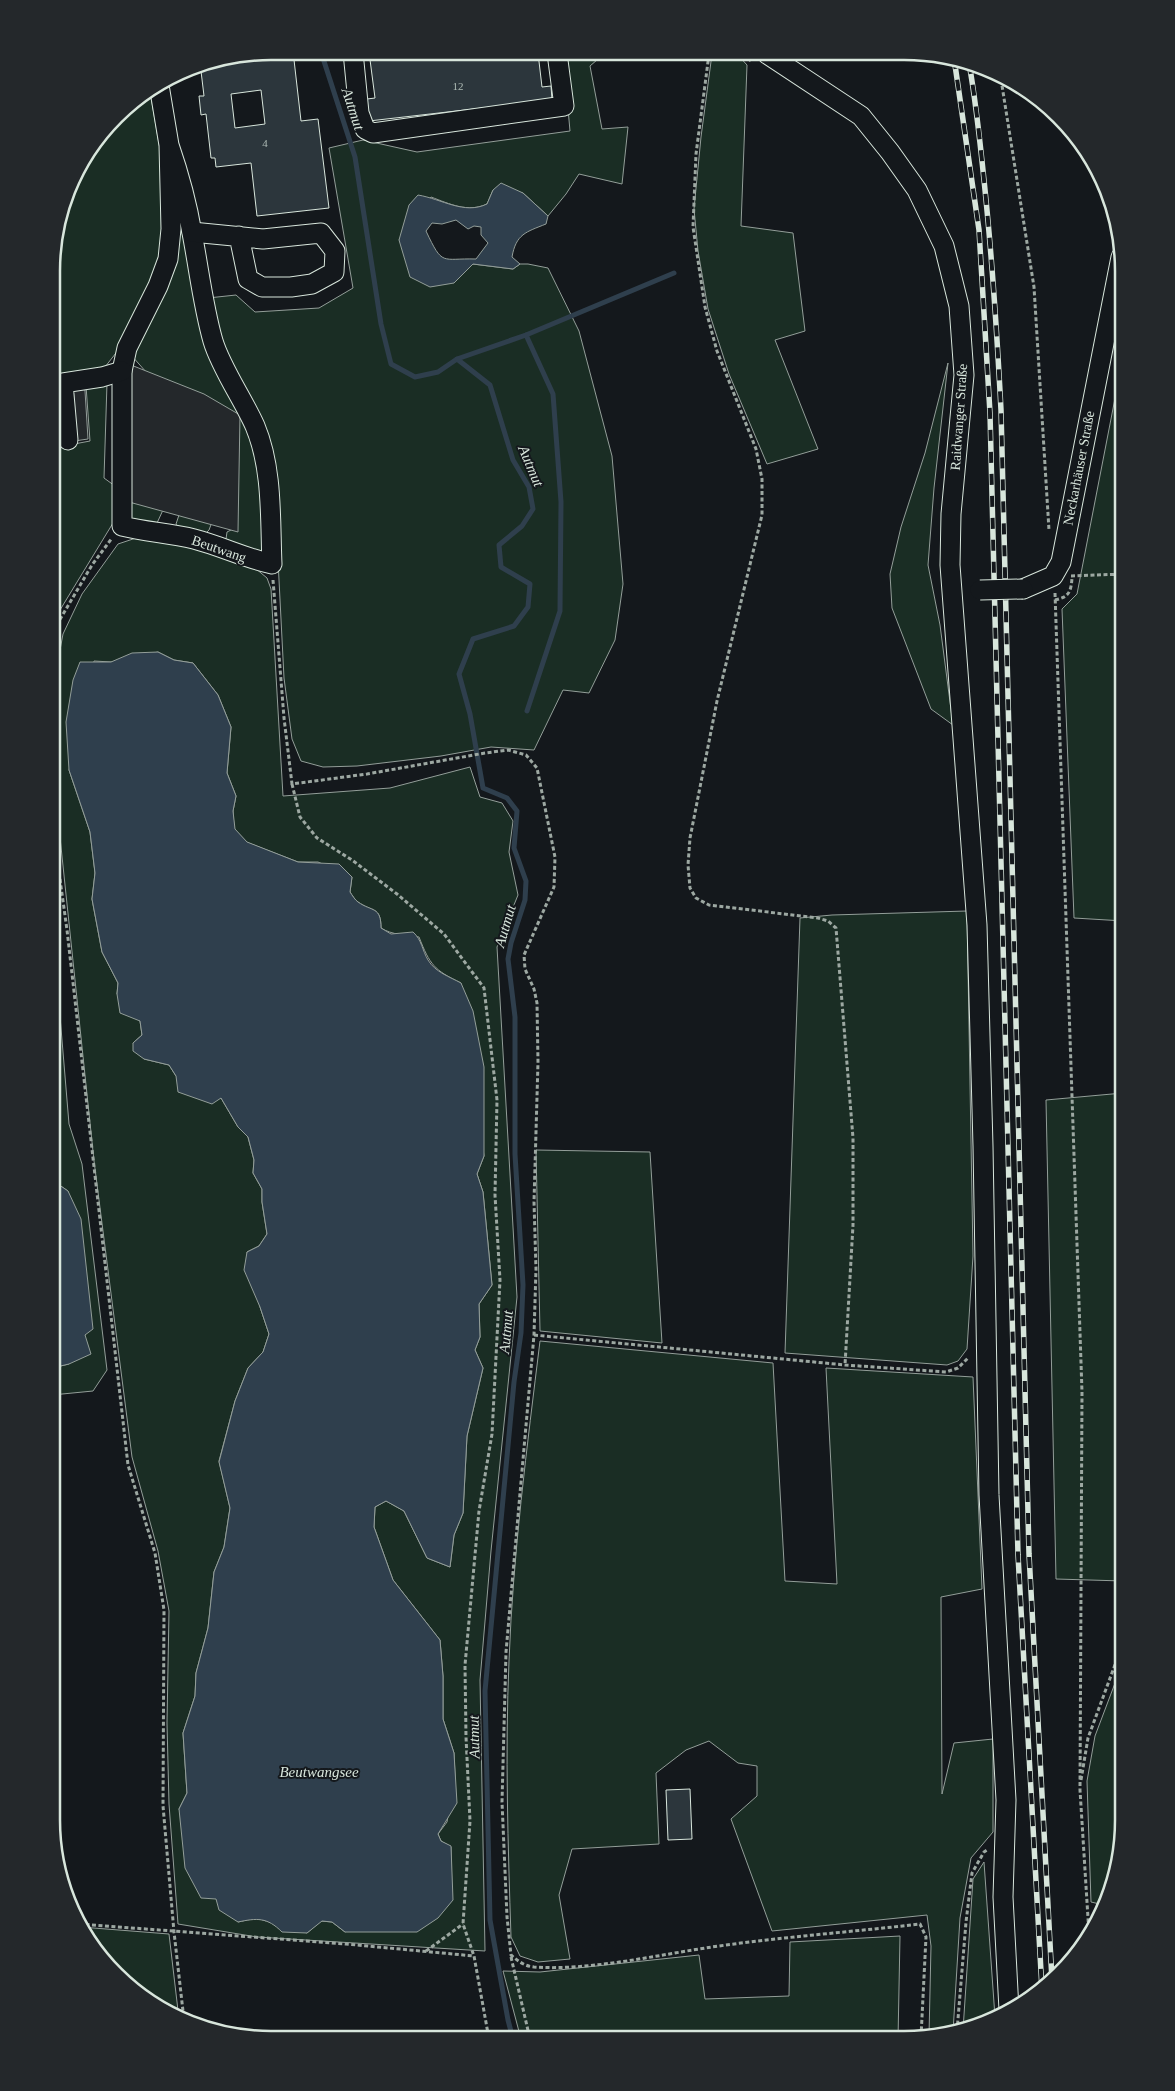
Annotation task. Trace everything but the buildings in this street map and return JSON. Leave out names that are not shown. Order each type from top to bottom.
[{"type":"street","points":[[354,60],[359,113],[365,129],[373,133],[564,106],[558,60]]},
{"type":"street","name":"Raidwanger Straße","points":[[761,60],[861,116],[890,152],[917,190],[944,246],[959,306],[964,375],[952,514],[950,565],[977,925],[989,1495],[1006,1800],[1003,1898],[1009,2004]]},
{"type":"street","points":[[122,526],[122,371],[127,348],[158,286],[168,259],[171,229],[169,145],[160,92]]},
{"type":"street","points":[[169,145],[180,177],[192,232],[204,306],[214,343],[255,426],[265,456],[272,564]]},
{"type":"street","points":[[192,232],[239,236],[263,239],[321,234],[335,251],[334,272],[312,284],[291,287],[262,287],[248,279],[239,236]]},
{"type":"street","name":"Neckarhäuser Straße","points":[[953,588],[1023,590],[1053,576],[1061,562],[1115,288]]},
{"type":"street","points":[[68,440],[63,383],[102,377],[122,371]]},
{"type":"street","name":"Beutwang","points":[[122,526],[146,532],[168,532],[219,546],[246,558],[272,564]]},
{"type":"path","points":[[708,60],[697,146],[693,227],[705,307],[717,352],[756,449],[762,479],[762,515],[713,719],[690,838],[688,865],[690,888],[696,898],[709,905],[818,918],[828,921],[836,928],[853,1138],[853,1225],[845,1365]]},
{"type":"path","points":[[1002,84],[1034,287],[1049,531]]},
{"type":"path","points":[[60,619],[92,565],[122,526]]},
{"type":"path","points":[[272,564],[284,718],[292,784],[300,817],[317,838],[352,860],[444,934],[484,988],[496,1100],[495,1196],[500,1280],[492,1434],[479,1512],[466,1665],[466,1737],[470,1821],[463,1924],[474,1956],[488,2031]]},
{"type":"path","points":[[1088,1923],[1080,1790],[1082,1392],[1055,600],[1065,598],[1071,591],[1072,576],[1115,574]]},
{"type":"path","points":[[292,784],[367,774],[508,750],[526,755],[538,768],[555,857],[554,887],[524,956],[525,968],[534,989],[537,1003],[538,1062],[534,1202],[536,1269],[534,1335],[506,1652],[502,1802],[507,1917],[511,1955],[528,2031]]},
{"type":"path","points":[[60,879],[128,1465],[155,1553],[164,1610],[163,1806],[183,2012]]},
{"type":"path","points":[[534,1335],[845,1365],[946,1372],[958,1368],[968,1359],[970,1350]]},
{"type":"path","points":[[1080,1790],[1088,1738],[1115,1665]]},
{"type":"path","points":[[958,2024],[972,1873],[984,1852],[1005,1836]]},
{"type":"path","points":[[426,1951],[463,1924]]},
{"type":"path","points":[[511,1955],[520,1962],[532,1967],[561,1967],[619,1961],[714,1947],[920,1924],[926,1937],[921,2031]]},
{"type":"path","points":[[87,1925],[346,1944],[474,1956]]},
{"type":"green space","points":[[564,60],[597,60],[590,66],[602,129],[628,127],[622,184],[579,174],[548,216],[523,193],[493,190],[487,204],[473,208],[466,208],[431,197],[399,240],[454,283],[473,264],[513,269],[520,264],[528,264],[548,268],[579,331],[612,456],[623,584],[615,640],[589,693],[563,690],[534,750],[491,747],[441,756],[357,766],[323,767],[301,761],[292,739],[284,678],[273,462],[219,343],[208,298],[236,295],[255,312],[319,308],[353,288],[329,148],[363,140],[417,152],[570,131]]},
{"type":"green space","points":[[711,60],[742,60],[747,65],[741,226],[793,233],[805,331],[775,340],[818,449],[767,464],[729,374],[708,309],[698,251],[694,209]]},
{"type":"green space","points":[[151,98],[165,179],[166,240],[155,280],[123,344],[105,367],[69,376],[60,374],[60,257],[67,216],[76,190],[88,165],[112,132],[132,112]]},
{"type":"green space","points":[[176,180],[196,288],[257,437],[267,548],[259,554],[234,548],[226,539],[227,532],[237,527],[212,522],[205,534],[180,530],[176,524],[179,515],[163,510],[157,523],[137,524],[128,516],[147,373],[131,355],[155,306]]},
{"type":"green space","points":[[948,363],[934,488],[928,565],[940,625],[953,725],[931,709],[892,608],[890,574],[901,527],[925,453]]},
{"type":"green space","points":[[107,383],[104,478],[115,486],[113,523],[60,610],[60,447],[90,441],[86,386]]},
{"type":"green space","points":[[1115,398],[1115,920],[1074,918],[1062,609],[1077,594]]},
{"type":"green space","points":[[139,537],[169,539],[255,568],[267,578],[271,589],[283,796],[390,788],[470,767],[480,797],[502,803],[513,821],[509,852],[518,895],[497,947],[517,1297],[480,1680],[485,1951],[257,1937],[178,1924],[169,1804],[167,1723],[169,1611],[158,1551],[132,1457],[94,1161],[60,837],[60,650],[63,634],[82,594],[118,544]],"holes":[[[158,652],[174,660],[193,663],[218,695],[231,727],[227,773],[236,796],[233,811],[234,829],[246,842],[298,862],[318,862],[352,877],[350,892],[358,902],[375,910],[381,921],[381,928],[394,933],[419,937],[426,954],[434,966],[461,983],[484,1156],[477,1174],[483,1192],[492,1285],[479,1304],[480,1337],[475,1350],[483,1368],[467,1436],[463,1513],[454,1535],[450,1567],[427,1558],[404,1511],[386,1501],[375,1507],[374,1527],[393,1580],[440,1640],[443,1676],[443,1719],[454,1753],[455,1776],[447,1822],[438,1834],[441,1841],[451,1847],[451,1872],[345,1932],[332,1922],[321,1921],[307,1933],[256,1918],[238,1922],[217,1899],[179,1809],[187,1793],[183,1733],[195,1696],[196,1673],[208,1628],[214,1572],[224,1547],[230,1508],[219,1461],[235,1401],[248,1368],[263,1352],[269,1334],[260,1307],[247,1252],[259,1246],[267,1234],[262,1189],[253,1173],[254,1160],[248,1137],[238,1127],[221,1098],[176,1076],[169,1065],[144,1059],[133,1043],[142,1035],[140,1021],[117,994],[118,983],[102,952],[92,899],[95,873],[90,832],[69,770],[94,661],[111,662]]]},
{"type":"green space","points":[[967,911],[973,1256],[967,1349],[958,1361],[947,1365],[785,1353],[800,918],[832,915]]},
{"type":"green space","points":[[60,1016],[69,1124],[82,1164],[107,1370],[93,1391],[60,1394],[60,1366],[69,1364],[85,1335],[68,1191],[60,1186]]},
{"type":"green space","points":[[1115,1094],[1115,1581],[1056,1579],[1046,1100]]},
{"type":"green space","points":[[536,1150],[650,1152],[662,1343],[540,1331]]},
{"type":"green space","points":[[540,1341],[773,1363],[785,1581],[837,1584],[826,1368],[973,1377],[982,1589],[941,1597],[942,1794],[954,1743],[993,1739],[993,1832],[971,1858],[960,1918],[953,2025],[929,2029],[931,1946],[927,1915],[772,1931],[731,1819],[757,1796],[757,1766],[738,1763],[709,1741],[686,1750],[656,1773],[659,1844],[572,1849],[559,1895],[570,1959],[538,1962],[520,1956],[511,1937],[507,1730],[511,1621],[526,1461]]},
{"type":"green space","points":[[1115,1683],[1115,1834],[1108,1875],[1098,1904],[1091,1902],[1087,1781],[1095,1736]]},
{"type":"green space","points":[[984,1862],[995,2010],[963,2023],[973,1879]]},
{"type":"green space","points":[[89,1928],[169,1934],[178,2009],[165,2003],[132,1979],[112,1959]]},
{"type":"green space","points":[[900,1936],[898,2031],[519,2031],[503,1971],[540,1972],[699,1955],[705,1999],[789,1996],[790,1942]]},
{"type":"shaded area","points":[[131,365],[204,394],[240,415],[238,532],[129,502]]},
{"type":"shaded area","points":[[84,375],[88,439],[60,443],[60,377]]},
{"type":"water","points":[[501,183],[523,193],[548,216],[546,224],[523,235],[516,243],[512,257],[520,264],[513,269],[473,264],[454,283],[430,287],[410,277],[399,240],[409,205],[418,195],[470,208],[487,204],[493,190]],"holes":[[[456,220],[468,229],[474,226],[481,227],[481,235],[488,243],[476,259],[444,258],[436,250],[426,231],[432,223],[442,224]]]},
{"type":"water","name":"Beutwangsee","points":[[158,652],[174,660],[193,663],[218,695],[231,727],[227,773],[236,796],[233,811],[235,829],[247,842],[298,862],[339,864],[352,877],[350,892],[358,902],[375,910],[381,921],[381,928],[391,934],[413,932],[431,964],[443,974],[461,983],[473,1011],[484,1067],[484,1156],[477,1174],[483,1192],[492,1285],[479,1304],[480,1337],[475,1350],[483,1368],[467,1436],[463,1513],[454,1535],[450,1567],[427,1558],[404,1511],[386,1501],[375,1507],[374,1527],[393,1580],[440,1640],[443,1676],[443,1719],[454,1753],[457,1803],[438,1834],[441,1841],[451,1846],[453,1900],[438,1918],[417,1932],[345,1932],[332,1922],[322,1921],[307,1933],[282,1932],[277,1927],[262,1920],[238,1922],[219,1910],[216,1899],[201,1898],[185,1868],[179,1809],[187,1793],[183,1733],[195,1696],[196,1673],[208,1628],[214,1572],[224,1547],[230,1508],[219,1462],[235,1401],[248,1368],[263,1352],[269,1334],[244,1270],[247,1252],[259,1246],[267,1234],[262,1189],[253,1173],[254,1160],[248,1137],[238,1127],[221,1098],[212,1104],[178,1092],[176,1076],[169,1065],[144,1059],[133,1051],[133,1043],[142,1035],[140,1021],[120,1013],[117,994],[118,983],[102,952],[92,899],[95,873],[90,832],[69,770],[66,722],[73,680],[80,662],[111,662],[132,653]]},
{"type":"water","points":[[60,1186],[68,1191],[81,1219],[93,1329],[85,1335],[91,1354],[60,1366]]},
{"type":"waterway","name":"Autmut","points":[[324,60],[355,157],[381,324],[391,364],[415,377],[438,372],[457,359],[490,385],[513,460],[529,487],[533,509],[522,526],[499,545],[501,567],[530,584],[528,607],[514,626],[473,639],[459,674],[470,714],[483,788],[507,798],[517,811],[514,848],[526,881],[525,900],[511,943],[508,959],[515,1017],[515,1154],[523,1285],[521,1333],[514,1382],[485,1691],[490,1920],[511,2031]]},
{"type":"waterway","points":[[457,359],[526,335],[674,273]]},
{"type":"waterway","points":[[526,335],[553,394],[561,502],[560,611],[527,711]]},
{"type":"railway","points":[[955,66],[979,230],[990,413],[1018,1555],[1041,1980]]},
{"type":"railway","points":[[970,70],[978,121],[987,209],[1001,410],[1029,1554],[1051,1971]]}]
